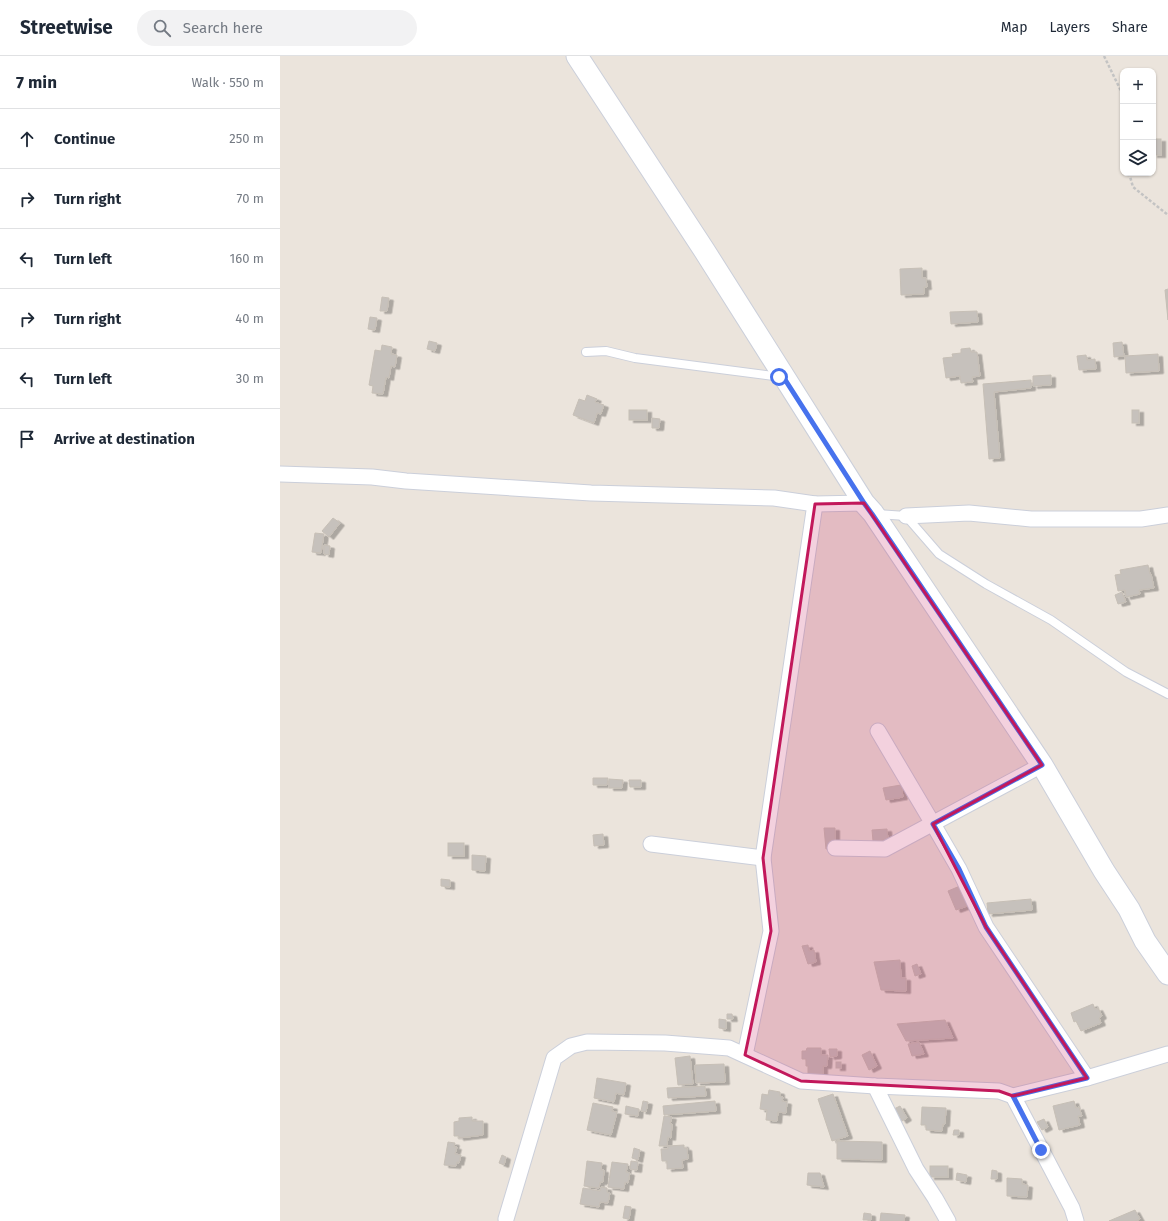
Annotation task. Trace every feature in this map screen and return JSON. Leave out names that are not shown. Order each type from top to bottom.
[{"type":"main road","points":[[577,56],[704,250],[868,508],[1042,765],[1104,871],[1129,909],[1145,941],[1168,974]]},
{"type":"street","points":[[280,474],[372,477],[406,481],[591,493],[774,498],[815,504],[868,508]]},
{"type":"street","points":[[745,1055],[771,931],[763,858],[815,504]]},
{"type":"street","points":[[906,516],[969,513],[1031,519],[1141,520],[1168,515]]},
{"type":"street","points":[[878,732],[959,869],[986,927],[1087,1078]]},
{"type":"street","points":[[835,848],[885,849],[1042,765]]},
{"type":"street","points":[[651,844],[763,858]]},
{"type":"street","points":[[506,1219],[554,1058],[571,1046],[587,1042],[665,1043],[730,1048],[801,1080],[875,1086],[999,1091],[1013,1096],[1087,1078],[1168,1054]]},
{"type":"street","points":[[875,1086],[916,1170],[935,1198],[948,1221]]},
{"type":"street","points":[[1013,1096],[1072,1208],[1076,1221]]},
{"type":"lane","points":[[586,352],[606,351],[635,358],[784,378]]},
{"type":"lane","points":[[868,508],[906,516],[939,554],[986,584],[1051,620],[1126,672],[1168,694]]},
{"type":"path","points":[[1104,56],[1122,93],[1123,140]]},
{"type":"path","points":[[1131,176],[1134,186],[1168,215]]},
{"type":"highlighted area","points":[[864,503],[1042,765],[933,824],[986,927],[1087,1078],[1013,1096],[999,1091],[801,1081],[745,1055],[771,931],[763,858],[815,504]]},
{"type":"building","points":[[1156,139],[1161,139],[1161,155],[1156,155]]},
{"type":"building","points":[[922,268],[922,278],[926,278],[927,287],[924,287],[924,294],[901,295],[900,269]]},
{"type":"building","points":[[1168,289],[1168,320],[1165,290]]},
{"type":"building","points":[[382,297],[389,298],[387,311],[380,311]]},
{"type":"building","points":[[977,311],[978,322],[951,324],[950,312]]},
{"type":"building","points":[[370,317],[377,318],[375,330],[368,329]]},
{"type":"building","points":[[429,341],[437,343],[435,351],[427,349]]},
{"type":"building","points":[[1122,342],[1124,356],[1114,357],[1113,343]]},
{"type":"building","points":[[382,345],[392,347],[391,354],[397,355],[395,367],[391,366],[389,378],[386,377],[383,394],[372,393],[373,386],[369,385],[375,350],[381,351]]},
{"type":"building","points":[[970,348],[971,352],[977,352],[980,376],[972,377],[973,382],[961,383],[960,376],[946,378],[943,358],[953,357],[952,354],[961,353],[961,349]]},
{"type":"building","points":[[1158,354],[1159,371],[1126,373],[1125,356]]},
{"type":"building","points":[[1086,355],[1087,360],[1095,359],[1096,369],[1079,370],[1077,356]]},
{"type":"building","points":[[1051,375],[1051,385],[1033,386],[1033,376]]},
{"type":"building","points":[[1031,380],[1031,388],[994,392],[1000,458],[989,459],[983,384]]},
{"type":"building","points":[[587,395],[597,399],[595,402],[604,405],[601,414],[597,413],[594,423],[573,415],[579,399],[585,401]]},
{"type":"building","points":[[629,410],[647,410],[647,420],[629,420]]},
{"type":"building","points":[[1132,410],[1139,410],[1139,423],[1132,423]]},
{"type":"building","points":[[652,418],[660,419],[659,428],[652,428]]},
{"type":"building","points":[[333,518],[340,523],[329,537],[322,531]]},
{"type":"building","points":[[315,533],[324,534],[321,553],[312,552]]},
{"type":"building","points":[[324,545],[330,546],[329,555],[324,554]]},
{"type":"building","points":[[1148,565],[1154,588],[1139,590],[1140,594],[1126,597],[1125,590],[1118,591],[1115,575],[1121,574],[1120,570]]},
{"type":"building","points":[[1122,592],[1126,602],[1118,604],[1115,595]]},
{"type":"building","points":[[593,778],[608,778],[607,785],[593,785]]},
{"type":"building","points":[[609,779],[623,780],[622,788],[609,788]]},
{"type":"building","points":[[629,780],[641,780],[641,787],[630,787]]},
{"type":"building","points":[[901,785],[903,797],[886,800],[883,788]]},
{"type":"building","points":[[824,828],[835,828],[835,848],[826,849]]},
{"type":"building","points":[[887,829],[888,840],[873,841],[872,830]]},
{"type":"building","points":[[603,834],[604,845],[594,846],[593,835]]},
{"type":"building","points":[[448,843],[464,843],[464,856],[448,856]]},
{"type":"building","points":[[472,855],[486,856],[485,871],[472,870]]},
{"type":"building","points":[[441,879],[450,880],[450,887],[441,886]]},
{"type":"building","points":[[960,886],[967,906],[956,910],[948,891]]},
{"type":"building","points":[[1031,899],[1032,910],[988,914],[987,903]]},
{"type":"building","points":[[808,945],[809,951],[814,950],[816,962],[808,964],[802,946]]},
{"type":"building","points":[[900,960],[901,978],[906,978],[906,991],[881,990],[874,962]]},
{"type":"building","points":[[917,964],[921,974],[915,976],[912,966]]},
{"type":"building","points":[[1093,1004],[1095,1009],[1098,1008],[1102,1016],[1099,1018],[1101,1023],[1081,1031],[1076,1021],[1074,1022],[1071,1013]]},
{"type":"building","points":[[727,1014],[732,1014],[733,1019],[727,1019]]},
{"type":"building","points":[[719,1019],[726,1020],[726,1029],[719,1028]]},
{"type":"building","points":[[945,1020],[953,1038],[906,1041],[897,1024]]},
{"type":"building","points":[[919,1042],[924,1054],[912,1056],[908,1044]]},
{"type":"building","points":[[807,1048],[821,1048],[821,1055],[828,1055],[827,1066],[823,1066],[823,1074],[808,1074],[806,1059],[802,1059],[802,1051],[806,1051]]},
{"type":"building","points":[[829,1049],[837,1049],[837,1056],[830,1057]]},
{"type":"building","points":[[870,1051],[877,1066],[869,1070],[862,1055]]},
{"type":"building","points":[[690,1056],[693,1084],[678,1085],[675,1058]]},
{"type":"building","points":[[836,1062],[841,1062],[841,1068],[836,1068]]},
{"type":"building","points":[[724,1064],[725,1082],[696,1083],[695,1065]]},
{"type":"building","points":[[597,1078],[626,1083],[624,1095],[616,1093],[614,1102],[594,1098]]},
{"type":"building","points":[[705,1086],[706,1096],[668,1098],[667,1088]]},
{"type":"building","points":[[769,1090],[780,1092],[780,1096],[783,1097],[782,1101],[787,1102],[786,1113],[778,1112],[777,1121],[766,1120],[767,1110],[760,1109],[762,1094],[768,1095]]},
{"type":"building","points":[[833,1094],[848,1136],[832,1141],[818,1099]]},
{"type":"building","points":[[643,1101],[648,1102],[646,1112],[641,1111]]},
{"type":"building","points":[[715,1101],[716,1111],[664,1115],[663,1106]]},
{"type":"building","points":[[1074,1101],[1076,1108],[1079,1107],[1082,1116],[1078,1116],[1080,1125],[1059,1130],[1053,1106]]},
{"type":"building","points":[[593,1103],[613,1107],[612,1111],[617,1112],[611,1135],[587,1130]]},
{"type":"building","points":[[626,1106],[639,1109],[638,1116],[625,1114]]},
{"type":"building","points":[[900,1106],[907,1118],[902,1121],[894,1109]]},
{"type":"building","points":[[922,1107],[946,1108],[945,1124],[943,1124],[942,1131],[926,1130],[926,1125],[921,1125]]},
{"type":"building","points":[[664,1116],[672,1117],[670,1124],[672,1124],[671,1138],[668,1137],[667,1146],[659,1146]]},
{"type":"building","points":[[472,1117],[472,1121],[483,1121],[483,1135],[459,1138],[459,1136],[454,1136],[454,1122],[459,1121],[459,1118]]},
{"type":"building","points":[[1044,1119],[1048,1127],[1042,1130],[1037,1122]]},
{"type":"building","points":[[954,1130],[959,1130],[959,1135],[953,1135]]},
{"type":"building","points":[[837,1141],[882,1142],[882,1160],[837,1159]]},
{"type":"building","points":[[448,1142],[455,1143],[454,1147],[457,1147],[455,1154],[461,1155],[459,1163],[457,1162],[456,1166],[444,1165]]},
{"type":"building","points":[[684,1145],[684,1148],[687,1148],[688,1159],[682,1160],[683,1168],[667,1169],[667,1161],[662,1161],[661,1149],[668,1149],[668,1146]]},
{"type":"building","points":[[634,1148],[640,1150],[638,1160],[632,1158]]},
{"type":"building","points":[[502,1155],[506,1157],[504,1165],[499,1163]]},
{"type":"building","points":[[587,1161],[602,1163],[601,1170],[604,1170],[603,1182],[600,1182],[599,1188],[584,1186]]},
{"type":"building","points":[[631,1161],[638,1162],[637,1170],[630,1169]]},
{"type":"building","points":[[612,1162],[628,1164],[626,1172],[630,1173],[628,1183],[625,1182],[624,1189],[608,1187]]},
{"type":"building","points":[[930,1166],[948,1166],[948,1177],[930,1177]]},
{"type":"building","points":[[992,1170],[997,1171],[997,1179],[991,1179]]},
{"type":"building","points":[[808,1173],[820,1173],[824,1187],[807,1185]]},
{"type":"building","points":[[957,1173],[967,1175],[966,1182],[956,1180]]},
{"type":"building","points":[[1007,1178],[1022,1179],[1022,1184],[1028,1185],[1027,1197],[1007,1196]]},
{"type":"building","points":[[601,1187],[607,1188],[607,1192],[610,1193],[608,1203],[600,1202],[599,1207],[580,1204],[583,1188],[600,1191]]},
{"type":"building","points":[[625,1206],[631,1207],[629,1219],[623,1218]]},
{"type":"building","points":[[1135,1210],[1140,1219],[1135,1221],[1109,1221]]},
{"type":"building","points":[[864,1213],[871,1214],[871,1220],[863,1220]]},
{"type":"building","points":[[881,1213],[905,1215],[904,1221],[880,1221]]},
{"type":"route","points":[[779,377],[784,378],[864,503],[1042,765],[933,824],[959,869],[986,927],[1087,1078],[1013,1096],[1041,1150]]}]
